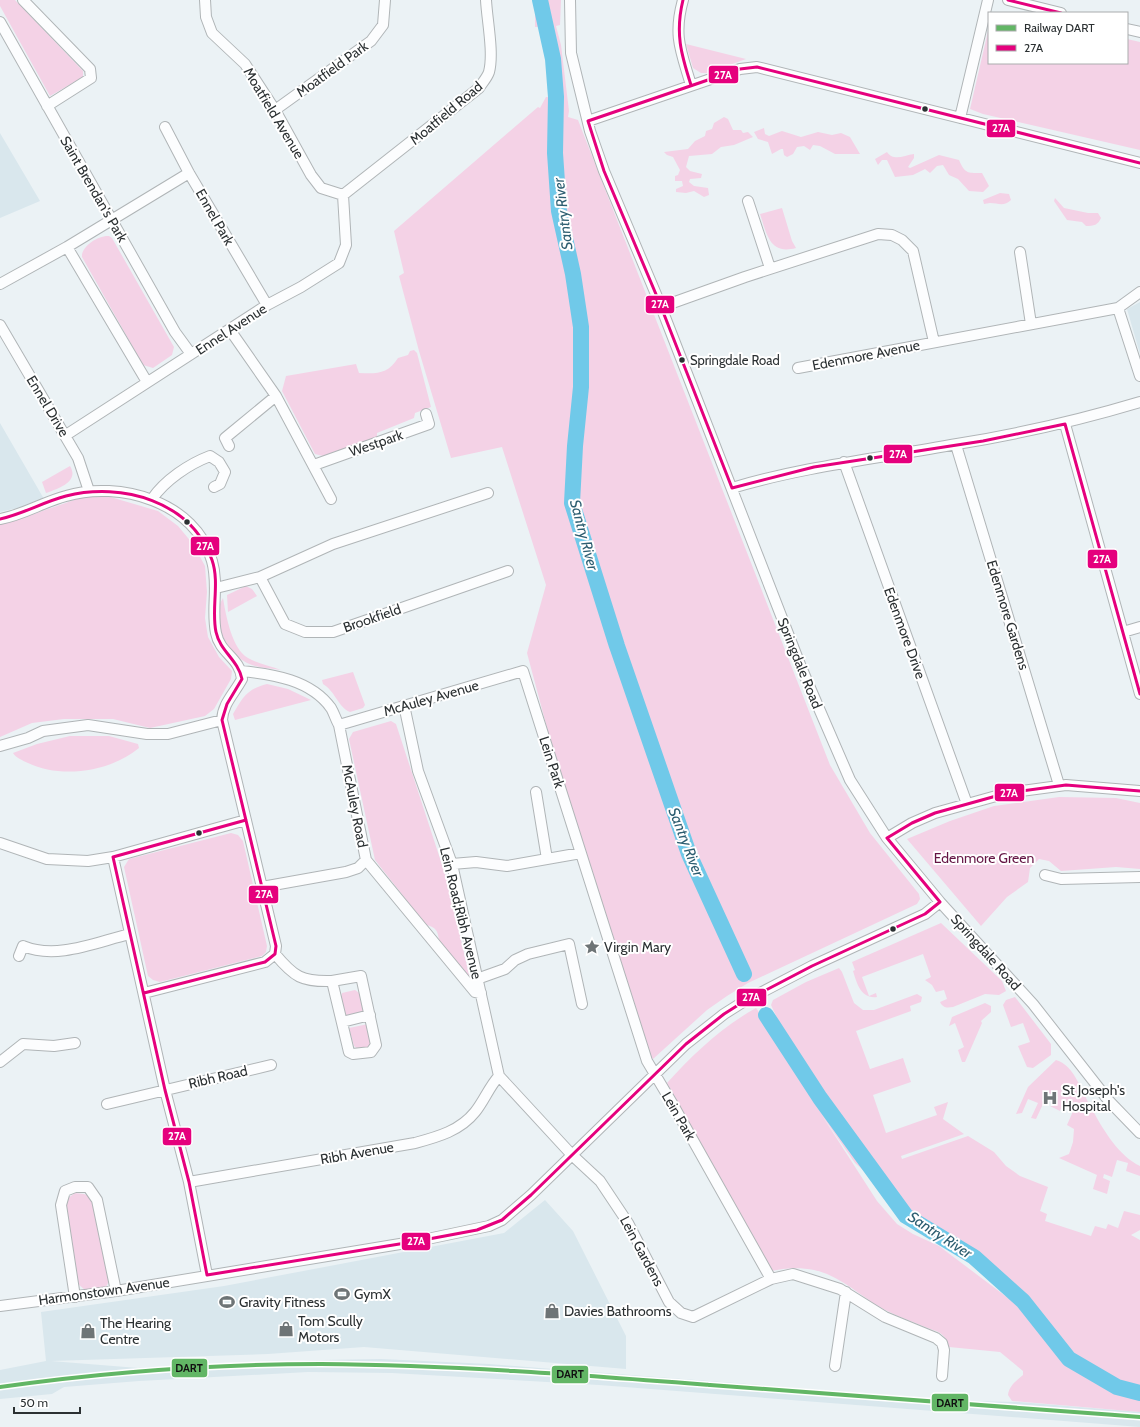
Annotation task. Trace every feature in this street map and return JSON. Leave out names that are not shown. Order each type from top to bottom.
[{"type":"street","points":[[23,0],[90,69],[91,78],[47,106]]},
{"type":"street","name":"Moatfield Avenue","points":[[204,0],[206,17],[212,33],[245,64],[275,110],[311,175],[322,188],[343,195]]},
{"type":"street","name":"Moatfield Park","points":[[275,110],[371,41],[383,25],[385,0]]},
{"type":"street","name":"Moatfield Road","points":[[343,195],[479,88],[489,72],[490,51],[486,0]]},
{"type":"street","name":"Springdale Road","points":[[570,0],[570,53],[588,121],[604,171],[661,307],[801,667],[840,760],[850,780],[887,838],[940,902],[1033,1004],[1109,1101],[1140,1133]]},
{"type":"street","points":[[682,0],[677,19],[677,36],[691,85]]},
{"type":"street","points":[[960,118],[988,0]]},
{"type":"street","points":[[1008,0],[1057,12]]},
{"type":"street","name":"Saint Brendan's Park","points":[[0,22],[175,332],[191,354]]},
{"type":"street","points":[[1128,29],[1140,32]]},
{"type":"street","points":[[588,121],[740,69],[757,67],[1140,163]]},
{"type":"street","name":"Ennel Park","points":[[165,127],[189,173],[267,305]]},
{"type":"street","points":[[0,284],[67,247],[189,173]]},
{"type":"street","name":"Ennel Avenue","points":[[66,435],[267,305],[301,287],[339,263],[346,245],[343,195]]},
{"type":"street","points":[[748,201],[770,268]]},
{"type":"street","name":"Edenmore Avenue","points":[[661,307],[770,268],[878,234],[892,235],[902,240],[914,251],[934,342]]},
{"type":"street","points":[[67,247],[147,382]]},
{"type":"street","points":[[1020,252],[1031,324]]},
{"type":"street","name":"Edenmore Avenue","points":[[798,368],[1118,308],[1140,292]]},
{"type":"street","points":[[1118,308],[1140,376]]},
{"type":"street","name":"Ennel Drive","points":[[0,325],[66,435],[78,458],[89,491]]},
{"type":"street","points":[[230,330],[276,396],[314,464],[331,499]]},
{"type":"street","points":[[229,446],[225,438],[276,396]]},
{"type":"street","points":[[732,488],[756,480],[844,462],[956,445],[1065,424],[1140,402]]},
{"type":"street","name":"Westpark","points":[[314,464],[429,424],[426,414]]},
{"type":"street","points":[[1065,424],[1140,694]]},
{"type":"street","name":"Edenmore Gardens","points":[[956,445],[1059,785]]},
{"type":"street","points":[[152,499],[160,487],[198,460],[210,456],[219,462],[225,472],[220,484],[214,488]]},
{"type":"street","name":"Edenmore Drive","points":[[844,462],[967,804]]},
{"type":"street","points":[[0,519],[66,496],[89,491],[106,490],[152,499],[187,522],[198,533],[212,560],[216,588],[214,613],[216,636],[220,645],[238,664],[242,671],[242,679],[236,691],[229,698],[223,711],[222,720],[276,946],[275,954],[265,962],[144,992]]},
{"type":"street","points":[[216,588],[260,577],[333,544],[488,493]]},
{"type":"street","name":"Brookfield","points":[[260,577],[285,624],[305,632],[333,632],[508,571]]},
{"type":"street","points":[[1123,632],[1140,627]]},
{"type":"street","name":"McAuley Road","points":[[242,671],[274,674],[308,687],[331,708],[339,725],[366,860],[475,992],[481,993]]},
{"type":"street","name":"McAuley Avenue","points":[[339,725],[523,671]]},
{"type":"street","name":"Lein Park","points":[[523,671],[647,1061],[654,1075],[676,1109],[771,1279]]},
{"type":"street","name":"Lein Road;Ribh Avenue","points":[[404,705],[418,772],[452,864],[499,1076]]},
{"type":"street","points":[[0,746],[28,738],[43,731],[88,725],[147,734],[168,734],[222,720]]},
{"type":"street","points":[[887,838],[912,823],[967,804],[1007,793],[1059,785],[1140,791]]},
{"type":"street","name":"Lein Park","points":[[536,792],[547,859]]},
{"type":"street","points":[[0,843],[47,859],[88,861],[113,857],[246,820]]},
{"type":"street","points":[[452,864],[476,862],[508,866],[581,853]]},
{"type":"street","points":[[113,857],[165,1090],[189,1182],[207,1275]]},
{"type":"street","points":[[262,887],[346,872],[358,868],[366,860]]},
{"type":"street","points":[[1045,875],[1061,879],[1140,877]]},
{"type":"street","name":"Harmonstown Avenue","points":[[0,1306],[116,1291],[418,1241],[490,1226],[508,1215],[686,1044],[724,1014],[743,1002],[812,966],[925,914],[940,902]]},
{"type":"street","points":[[19,956],[23,946],[34,950],[62,951],[130,934]]},
{"type":"street","points":[[477,979],[504,968],[515,960],[528,954],[569,944],[582,1004]]},
{"type":"street","points":[[275,954],[290,973],[312,982],[332,981],[361,976],[376,1045],[371,1052],[354,1054],[349,1052],[332,981]]},
{"type":"street","points":[[342,1022],[370,1015]]},
{"type":"street","points":[[0,1062],[23,1044],[54,1046],[75,1043]]},
{"type":"street","name":"Ribh Road","points":[[107,1104],[271,1065]]},
{"type":"street","name":"Lein Gardens","points":[[499,1076],[572,1155],[600,1181],[628,1223],[669,1302],[681,1313],[693,1318],[771,1279],[793,1274],[819,1281],[846,1292],[885,1317],[936,1338],[942,1343],[944,1350],[942,1376]]},
{"type":"street","name":"Ribh Avenue","points":[[189,1182],[415,1143],[440,1136],[462,1126],[474,1113],[499,1076]]},
{"type":"street","points":[[76,1297],[61,1205],[64,1191],[75,1187],[88,1187],[97,1200],[116,1291]]},
{"type":"street","points":[[835,1366],[846,1292]]},
{"type":"shaded area","points":[[0,133],[40,201],[0,218]]},
{"type":"shaded area","points":[[1140,302],[1140,354],[1127,309]]},
{"type":"shaded area","points":[[0,423],[44,499],[26,506],[0,512]]},
{"type":"shaded area","points":[[545,1200],[573,1231],[626,1336],[626,1369],[364,1347],[268,1354],[51,1361],[138,1368],[381,1359],[489,1364],[966,1401],[1019,1402],[1140,1412],[1140,1427],[599,1385],[392,1373],[308,1372],[139,1381],[64,1387],[52,1394],[0,1399],[0,1370],[46,1361],[41,1312],[224,1286],[504,1233]]},
{"type":"green space","points":[[0,0],[15,0],[83,71],[83,77],[50,96],[0,6]]},
{"type":"green space","points":[[535,0],[561,0],[560,25],[556,26],[561,45],[569,111],[568,117],[578,120],[830,765],[870,833],[919,894],[920,899],[917,904],[748,983],[707,1010],[653,1059],[651,1057],[554,754],[527,653],[546,585],[502,447],[451,458],[419,351],[399,276],[404,273],[394,231],[538,107],[540,108],[546,97],[549,97],[543,27],[535,27]]},
{"type":"green space","points":[[988,31],[988,64],[1128,64],[1128,39],[1140,42],[1140,150],[983,114],[970,109]]},
{"type":"green space","points":[[686,44],[746,59],[708,73],[701,73],[693,68]]},
{"type":"green space","points":[[724,117],[728,119],[733,130],[741,130],[743,133],[748,132],[753,137],[734,145],[721,147],[712,154],[689,156],[686,167],[690,171],[702,174],[701,178],[690,179],[689,182],[694,186],[708,188],[709,195],[704,197],[694,191],[686,193],[676,192],[676,189],[683,186],[682,181],[675,181],[675,176],[678,175],[680,170],[673,157],[664,152],[688,149],[695,141],[705,136],[706,131],[712,129],[714,123]]},
{"type":"green space","points":[[764,128],[765,134],[769,136],[782,131],[801,137],[818,132],[832,135],[841,133],[850,137],[860,154],[835,154],[820,146],[813,145],[810,150],[804,146],[797,147],[793,154],[787,157],[784,155],[783,149],[772,154],[768,142],[758,139],[754,132]]},
{"type":"green space","points":[[887,152],[893,157],[914,154],[914,158],[908,167],[910,168],[939,155],[959,160],[963,168],[968,172],[982,173],[989,186],[983,192],[969,191],[958,179],[949,175],[943,165],[937,166],[930,173],[925,169],[913,175],[895,177],[887,160],[882,160],[878,165],[875,159]]},
{"type":"green space","points":[[1000,193],[1009,194],[1011,200],[1003,204],[984,204],[983,200]]},
{"type":"green space","points":[[1055,198],[1064,208],[1088,213],[1098,213],[1101,218],[1097,224],[1089,226],[1086,226],[1082,222],[1067,220],[1054,201]]},
{"type":"green space","points":[[782,208],[792,241],[796,248],[780,249],[775,246],[771,242],[765,229],[760,214]]},
{"type":"green space","points":[[109,236],[112,238],[174,347],[172,355],[153,368],[143,365],[82,257],[82,253],[87,245],[100,237]]},
{"type":"green space","points":[[414,350],[417,353],[431,407],[415,413],[414,418],[377,433],[377,437],[323,456],[315,454],[282,391],[286,376],[356,364],[359,373],[382,372],[390,367],[398,358],[408,355],[410,351]]},
{"type":"green space","points":[[70,466],[72,476],[70,481],[61,487],[46,493],[42,482]]},
{"type":"green space","points":[[107,496],[158,511],[178,526],[193,544],[205,566],[207,592],[205,618],[208,637],[219,657],[232,671],[231,679],[214,709],[205,716],[150,728],[113,719],[64,719],[32,723],[0,737],[0,523],[22,518],[83,497]]},
{"type":"green space","points":[[246,586],[252,589],[257,596],[228,612],[227,595]]},
{"type":"green space","points":[[223,598],[234,640],[242,654],[256,662],[281,670],[251,665],[240,658],[233,651],[222,635],[219,625],[219,607]]},
{"type":"green space","points":[[353,672],[365,705],[363,708],[350,712],[342,706],[331,691],[323,684],[322,680]]},
{"type":"green space","points":[[267,684],[288,689],[311,700],[235,720],[233,714],[246,694],[255,688]]},
{"type":"green space","points":[[391,721],[396,724],[448,883],[470,979],[439,941],[436,930],[426,925],[375,860],[349,739],[353,732]]},
{"type":"green space","points":[[70,736],[109,736],[138,744],[139,748],[114,763],[100,768],[70,772],[41,768],[21,760],[13,753],[37,744]]},
{"type":"green space","name":"Edenmore Green","points":[[1059,797],[1116,798],[1140,803],[1140,869],[1116,867],[1061,871],[1049,861],[1039,859],[1030,868],[1028,882],[1007,897],[981,926],[907,839],[950,821],[994,806]]},
{"type":"green space","points":[[231,833],[238,835],[243,841],[267,946],[266,952],[262,956],[160,982],[153,980],[148,976],[124,867],[129,859]]},
{"type":"green space","points":[[941,923],[1002,981],[1006,991],[999,995],[985,994],[953,1007],[944,1006],[940,1002],[947,999],[944,990],[936,992],[932,985],[925,980],[931,977],[923,954],[862,977],[869,996],[876,993],[877,997],[867,996],[860,990],[853,971],[855,970],[852,962]]},
{"type":"green space","points":[[839,968],[854,1003],[863,1010],[874,1010],[917,994],[922,997],[921,1002],[910,1006],[911,1011],[856,1031],[870,1069],[903,1058],[911,1082],[873,1095],[886,1133],[937,1115],[934,1107],[948,1102],[943,1119],[964,1134],[901,1156],[902,1159],[968,1136],[994,1152],[1006,1166],[1020,1176],[1048,1187],[1040,1211],[1047,1214],[1045,1221],[1091,1236],[1095,1226],[1106,1229],[1108,1224],[1118,1228],[1124,1211],[1140,1215],[1140,1230],[1131,1235],[1140,1240],[1140,1412],[1012,1401],[1008,1395],[1010,1389],[1013,1384],[1023,1375],[1023,1371],[1000,1352],[949,1347],[945,1338],[940,1333],[884,1309],[839,1280],[823,1272],[798,1268],[771,1271],[667,1083],[708,1042],[743,1015],[756,1008],[800,1067],[771,1005],[773,1000],[806,982]],"holes":[[[821,1114],[855,1163],[904,1206],[980,1253],[1000,1275],[1021,1292],[1008,1298],[939,1246],[913,1234],[897,1224],[877,1201]]]},
{"type":"green space","points":[[355,990],[362,995],[365,1011],[343,1016],[340,1001],[342,993]]},
{"type":"green space","points":[[1015,997],[1051,1044],[1051,1055],[1033,1068],[1027,1067],[1018,1046],[1030,1042],[1023,1023],[1011,1027],[1003,1005],[1006,1000]]},
{"type":"green space","points":[[985,1003],[991,1006],[991,1012],[981,1021],[982,1023],[965,1062],[962,1062],[958,1050],[964,1047],[955,1023],[949,1026],[952,1017]]},
{"type":"green space","points":[[368,1024],[373,1043],[370,1047],[359,1050],[354,1046],[349,1028]]},
{"type":"green space","points":[[1056,1060],[1063,1063],[1078,1081],[1097,1119],[1107,1135],[1125,1156],[1140,1166],[1140,1176],[1126,1171],[1128,1163],[1117,1160],[1112,1177],[1104,1174],[1103,1178],[1110,1181],[1107,1194],[1093,1189],[1097,1175],[1059,1158],[1069,1154],[1073,1142],[1074,1129],[1067,1125],[1074,1109],[1063,1104],[1060,1111],[1050,1106],[1054,1106],[1058,1097],[1046,1092],[1042,1101],[1047,1104],[1043,1104],[1036,1119],[1031,1118],[1038,1103],[1028,1099],[1022,1113],[1016,1114],[1028,1087]]},
{"type":"green space","points":[[75,1193],[84,1194],[91,1197],[94,1206],[110,1279],[106,1287],[85,1290],[78,1284],[65,1204],[68,1198]]},
{"type":"waterway","name":"Santry River","points":[[540,0],[553,59],[556,97],[555,153],[559,211],[573,274],[581,327],[581,387],[575,446],[572,503],[617,646],[689,854],[744,974]]},
{"type":"waterway","name":"Santry River","points":[[766,1015],[820,1098],[906,1216],[974,1257],[1023,1301],[1069,1359],[1117,1387],[1140,1393]]},
{"type":"rail line","name":"DART","points":[[0,1387],[80,1377],[200,1367],[281,1364],[418,1366],[564,1374],[1140,1417]]},
{"type":"transit line","name":"27A","points":[[683,0],[679,23],[679,33],[684,63],[691,85]]},
{"type":"transit line","name":"27A","points":[[1008,0],[1057,12]]},
{"type":"transit line","name":"27A","points":[[588,121],[740,69],[757,67],[1140,163]]},
{"type":"transit line","name":"27A","points":[[588,121],[604,171],[658,299],[732,488]]},
{"type":"transit line","name":"27A","points":[[1065,424],[1140,694]]},
{"type":"transit line","name":"27A","points":[[732,488],[814,467],[983,441],[1065,424]]},
{"type":"transit line","name":"27A","points":[[0,519],[49,501],[87,492],[109,492],[131,495],[152,501],[171,510],[188,523],[202,540],[212,560],[215,578],[214,614],[216,632],[221,645],[237,666],[242,679],[227,704],[222,720],[276,946],[275,954],[265,962],[144,993]]},
{"type":"transit line","name":"27A","points":[[887,838],[912,823],[935,813],[1007,793],[1066,785],[1140,791]]},
{"type":"transit line","name":"27A","points":[[207,1275],[189,1182],[165,1090],[113,857],[246,820]]},
{"type":"transit line","name":"27A","points":[[887,838],[940,902]]},
{"type":"transit line","name":"27A","points":[[207,1275],[418,1241],[477,1230],[502,1220],[531,1195],[686,1044],[724,1014],[743,1002],[812,966],[925,914],[940,902]]},
{"type":"place","name":"Springdale Road","points":[[682,360]]},
{"type":"place","name":"Virgin Mary","points":[[592,947]]},
{"type":"place","name":"St Joseph's Hospital","points":[[1050,1098]]},
{"type":"place","name":"GymX","points":[[342,1294]]},
{"type":"place","name":"Gravity Fitness","points":[[227,1302]]},
{"type":"place","name":"Davies Bathrooms","points":[[552,1311]]},
{"type":"place","name":"Tom Scully Motors","points":[[286,1329]]},
{"type":"place","name":"The Hearing Centre","points":[[88,1331]]}]
